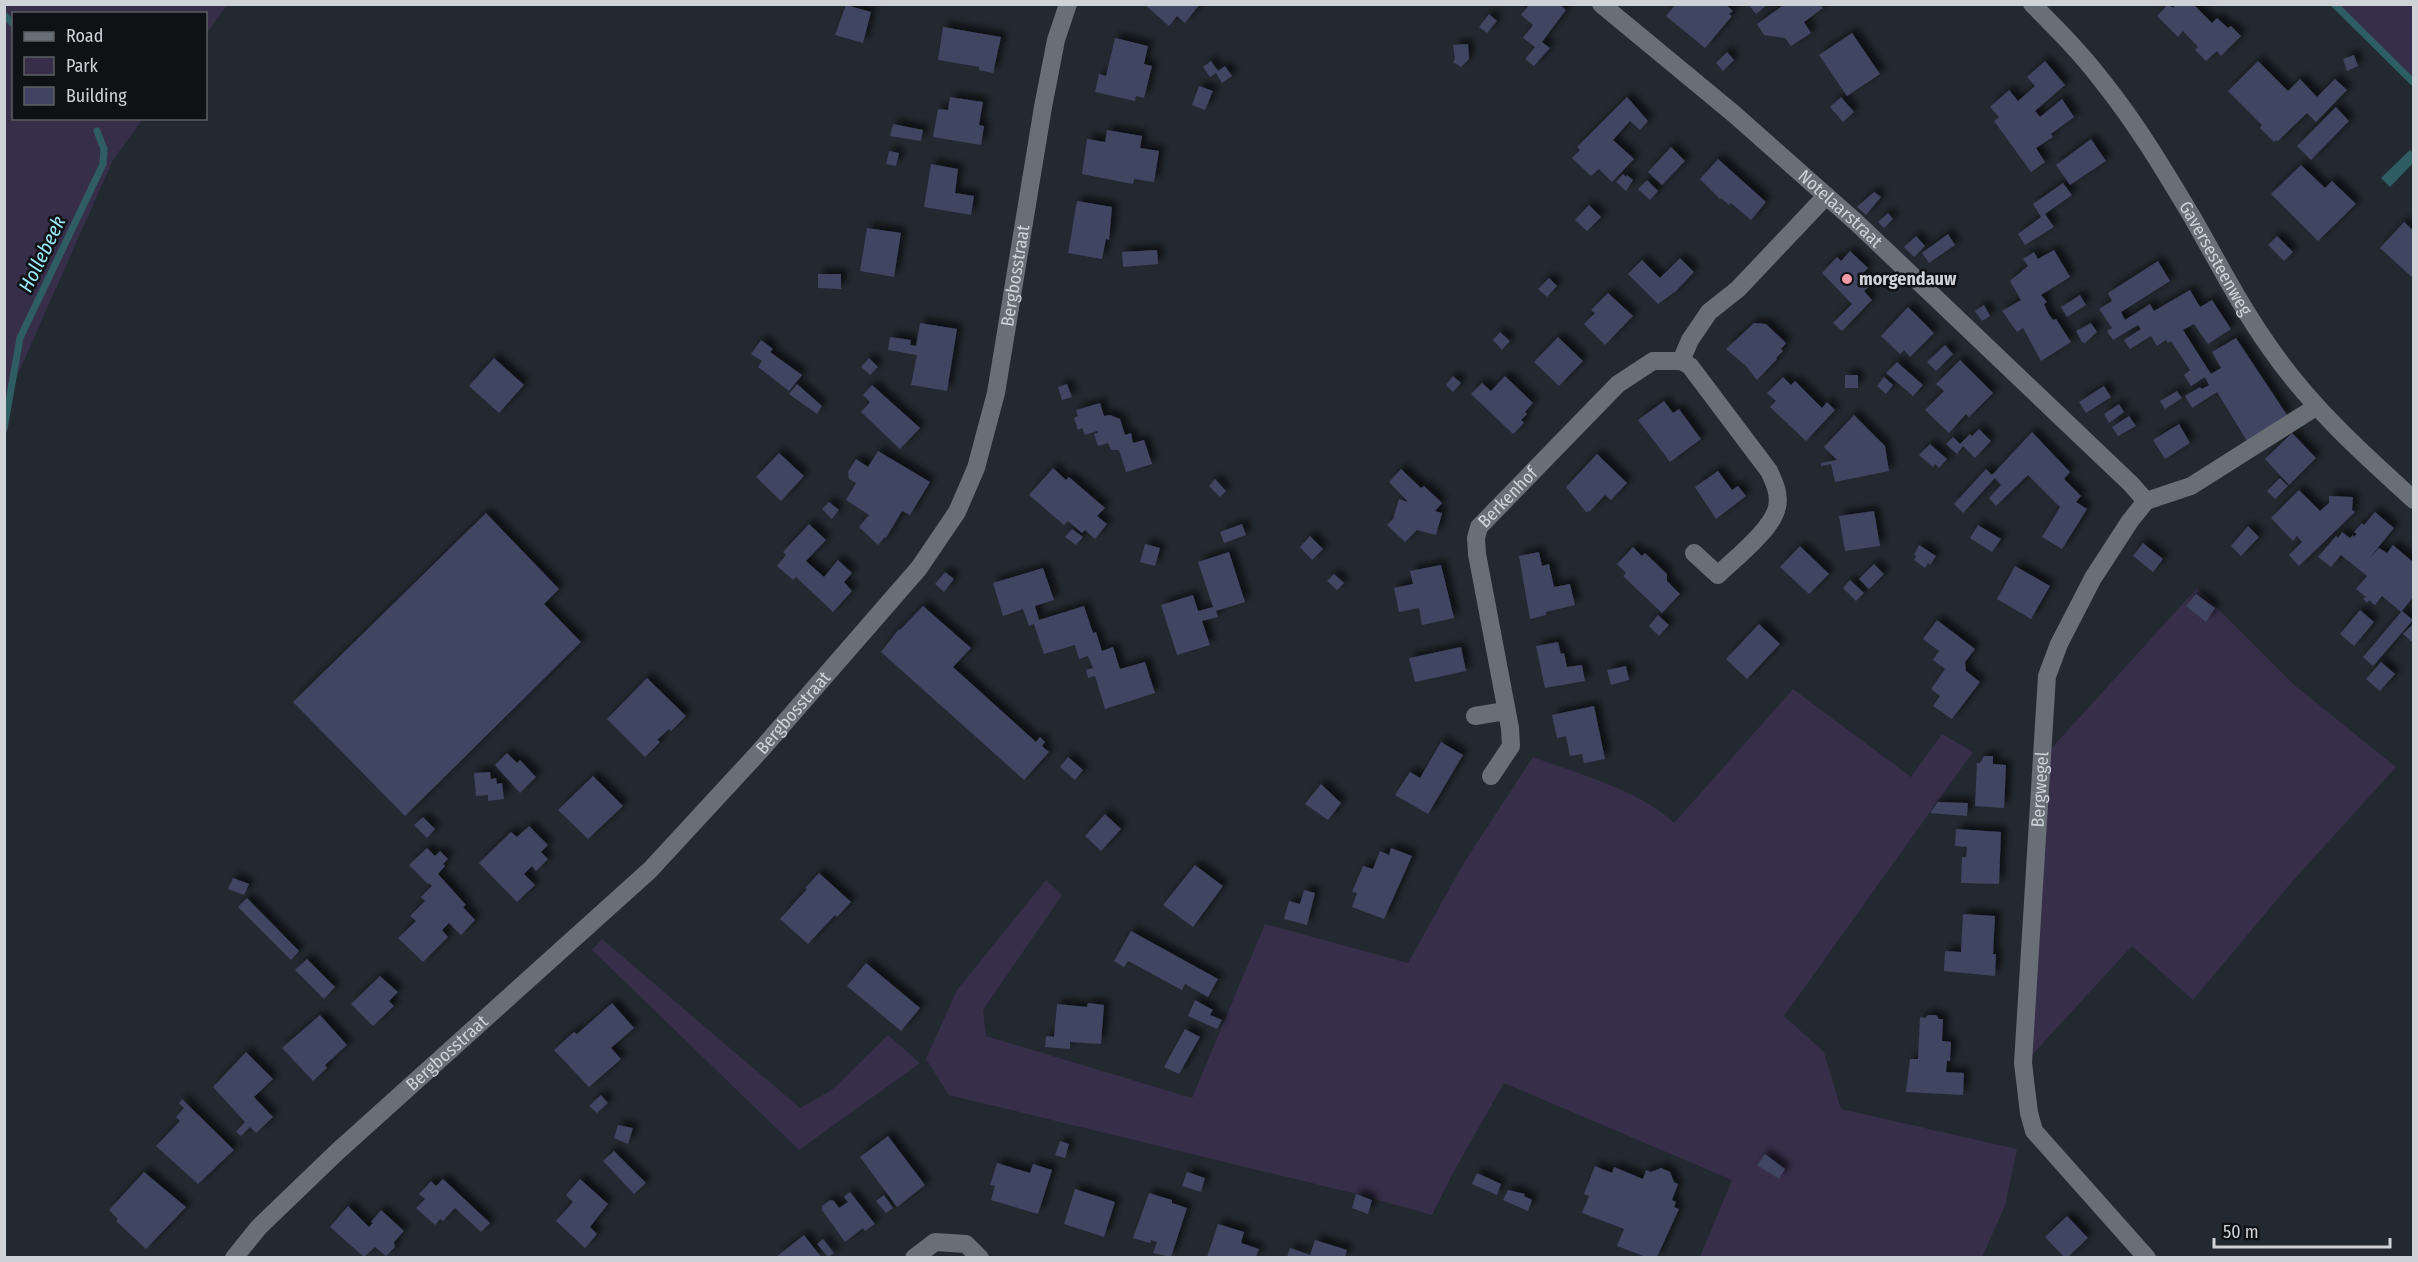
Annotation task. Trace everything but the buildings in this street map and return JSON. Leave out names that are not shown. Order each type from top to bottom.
[{"type":"street","name":"Bergbosstraat","points":[[234,1257],[259,1227],[337,1152],[650,870],[732,783],[919,568],[957,512],[976,468],[996,393],[1045,96],[1056,40],[1068,4]]},
{"type":"street","name":"Notelaarstraat","points":[[1601,4],[1734,114],[1900,263],[2146,501]]},
{"type":"street","name":"Gaversesteenweg","points":[[2032,4],[2102,80],[2137,129],[2190,215],[2234,293],[2270,349],[2316,407],[2366,457],[2414,500]]},
{"type":"street","points":[[1694,553],[1718,575],[1770,524],[1778,508],[1777,488],[1769,471],[1701,379],[1690,366],[1681,362],[1690,340],[1709,312],[1738,289],[1826,196]]},
{"type":"street","name":"Berkenhof","points":[[1491,776],[1511,746],[1510,728],[1477,554],[1476,538],[1479,527],[1618,384],[1653,361],[1681,362]]},
{"type":"street","points":[[2146,501],[2191,486],[2316,407]]},
{"type":"street","name":"Bergwegel","points":[[2146,501],[2130,521],[2093,578],[2059,644],[2047,676],[2023,1063],[2029,1113],[2034,1131],[2147,1257]]},
{"type":"street","points":[[1476,716],[1505,711]]},
{"type":"street","points":[[914,1257],[935,1242],[966,1244],[980,1257]]},
{"type":"green space","points":[[5,4],[227,5],[207,33],[207,12],[12,12],[12,120],[142,120],[113,160],[5,403]]},
{"type":"green space","points":[[2334,5],[2413,5],[2413,83]]},
{"type":"green space","points":[[2197,588],[2293,684],[2396,767],[2290,884],[2193,1000],[2132,946],[2032,1055],[2049,751]]},
{"type":"green space","points":[[1793,689],[1911,777],[1942,734],[1973,752],[1784,1016],[1824,1052],[1841,1109],[2017,1149],[2005,1206],[1982,1257],[1700,1257],[1732,1180],[1504,1083],[1432,1215],[1357,1194],[949,1095],[926,1059],[957,990],[1046,880],[1062,895],[983,1010],[986,1036],[1192,1098],[1265,924],[1408,963],[1465,861],[1533,757],[1627,792],[1645,801],[1674,823]]},
{"type":"green space","points":[[602,939],[800,1108],[832,1090],[888,1035],[920,1063],[799,1150],[592,950]]},
{"type":"water","points":[[2410,150],[2413,153],[2413,163],[2390,187],[2381,178]]},
{"type":"waterway","points":[[2334,4],[2414,83]]},
{"type":"waterway","name":"Hollebeek","points":[[4,15],[12,23]]},
{"type":"waterway","name":"Hollebeek","points":[[4,429],[20,338],[103,164],[104,149],[97,131]]},
{"type":"place","name":"morgendauw","points":[[1847,279]]}]
